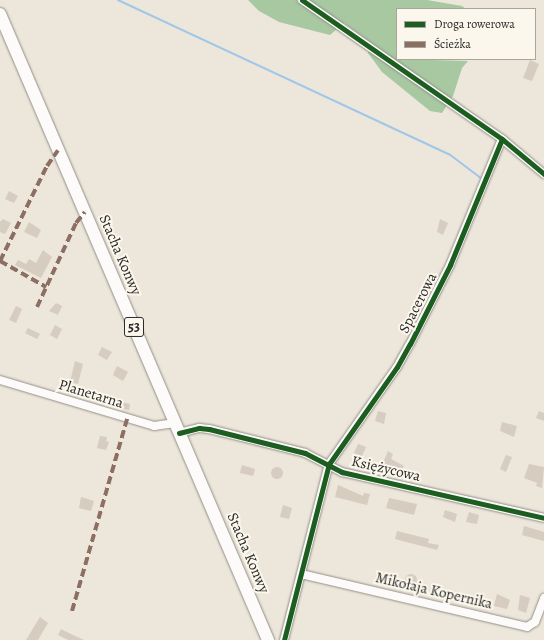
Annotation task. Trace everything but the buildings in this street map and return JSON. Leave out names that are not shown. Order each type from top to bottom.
[{"type":"main road","name":"Stacha Konwy","points":[[0,14],[268,640]]},
{"type":"street","points":[[302,0],[502,139],[544,174]]},
{"type":"street","name":"Spacerowa","points":[[328,464],[396,368],[410,344],[450,265],[502,139]]},
{"type":"street","name":"Planetarna","points":[[0,380],[149,425],[177,428]]},
{"type":"street","name":"Księżycowa","points":[[177,428],[209,429],[305,453],[342,472],[544,518]]},
{"type":"street","points":[[284,640],[328,464]]},
{"type":"street","name":"Mikołaja Kopernika","points":[[301,574],[527,627],[535,622],[544,598]]},
{"type":"green space","points":[[248,0],[427,0],[462,6],[465,8],[396,8],[396,60],[468,61],[462,68],[453,96],[442,113],[430,111],[382,72],[368,53],[368,41],[344,23],[330,35],[279,22],[259,11]]},
{"type":"waterway","points":[[118,0],[449,154],[480,177]]},
{"type":"marked path","points":[[0,261],[47,166],[58,150]]},
{"type":"marked path","points":[[37,307],[76,223],[85,212]]},
{"type":"marked path","points":[[0,261],[46,287]]},
{"type":"marked path","points":[[72,611],[127,419]]},
{"type":"cycle path","points":[[302,0],[502,139],[544,174]]},
{"type":"cycle path","points":[[284,640],[329,464],[397,367],[410,344],[450,265],[502,139]]},
{"type":"cycle path","points":[[179,433],[199,428],[209,429],[305,453],[342,472],[544,518]]}]
